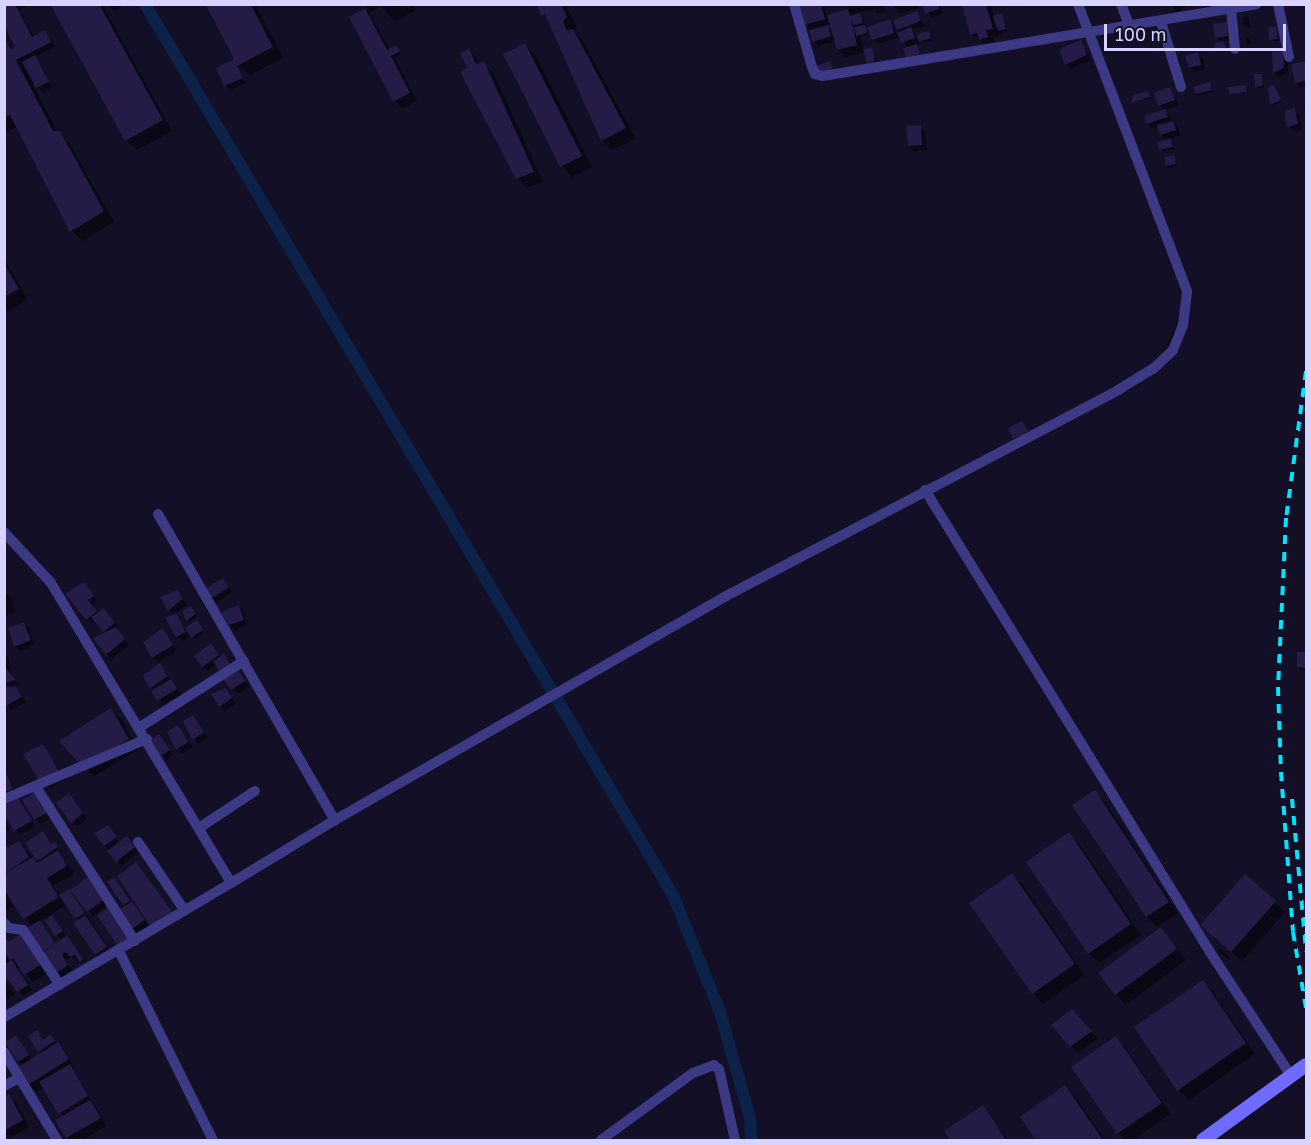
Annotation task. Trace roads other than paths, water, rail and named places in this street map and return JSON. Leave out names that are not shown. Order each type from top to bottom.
[{"type":"street","points":[[794,4],[814,74],[823,76],[1089,34],[1256,4]]},
{"type":"street","points":[[4,1017],[119,951],[335,820],[732,593],[1118,390],[1154,368],[1173,350],[1183,325],[1187,291],[1078,4]]},
{"type":"street","points":[[1121,4],[1130,27]]},
{"type":"street","points":[[1278,4],[1289,57]]},
{"type":"street","points":[[1231,9],[1235,49]]},
{"type":"street","points":[[1161,22],[1181,87]]},
{"type":"street","points":[[925,490],[1197,932],[1291,1076]]},
{"type":"street","points":[[158,514],[335,820]]},
{"type":"street","points":[[4,532],[51,583],[140,727],[231,883]]},
{"type":"street","points":[[140,727],[244,661]]},
{"type":"street","points":[[4,799],[147,739]]},
{"type":"street","points":[[36,787],[135,941]]},
{"type":"street","points":[[199,828],[255,791]]},
{"type":"street","points":[[138,842],[185,910]]},
{"type":"street","points":[[4,923],[9,928],[23,930],[60,985]]},
{"type":"street","points":[[119,951],[213,1140]]},
{"type":"street","points":[[4,1053],[57,1140]]},
{"type":"street","points":[[601,1140],[693,1073],[714,1065],[719,1069],[735,1140]]},
{"type":"street","points":[[1203,1140],[1306,1065]]},
{"type":"street","points":[[4,1086],[19,1078]]},
{"type":"waterway","points":[[145,4],[673,895],[720,1012],[750,1118],[751,1140]]},
{"type":"railway","points":[[1306,371],[1286,518],[1278,687],[1281,772],[1293,932],[1306,1008]]},
{"type":"railway","points":[[1292,799],[1306,951]]}]
